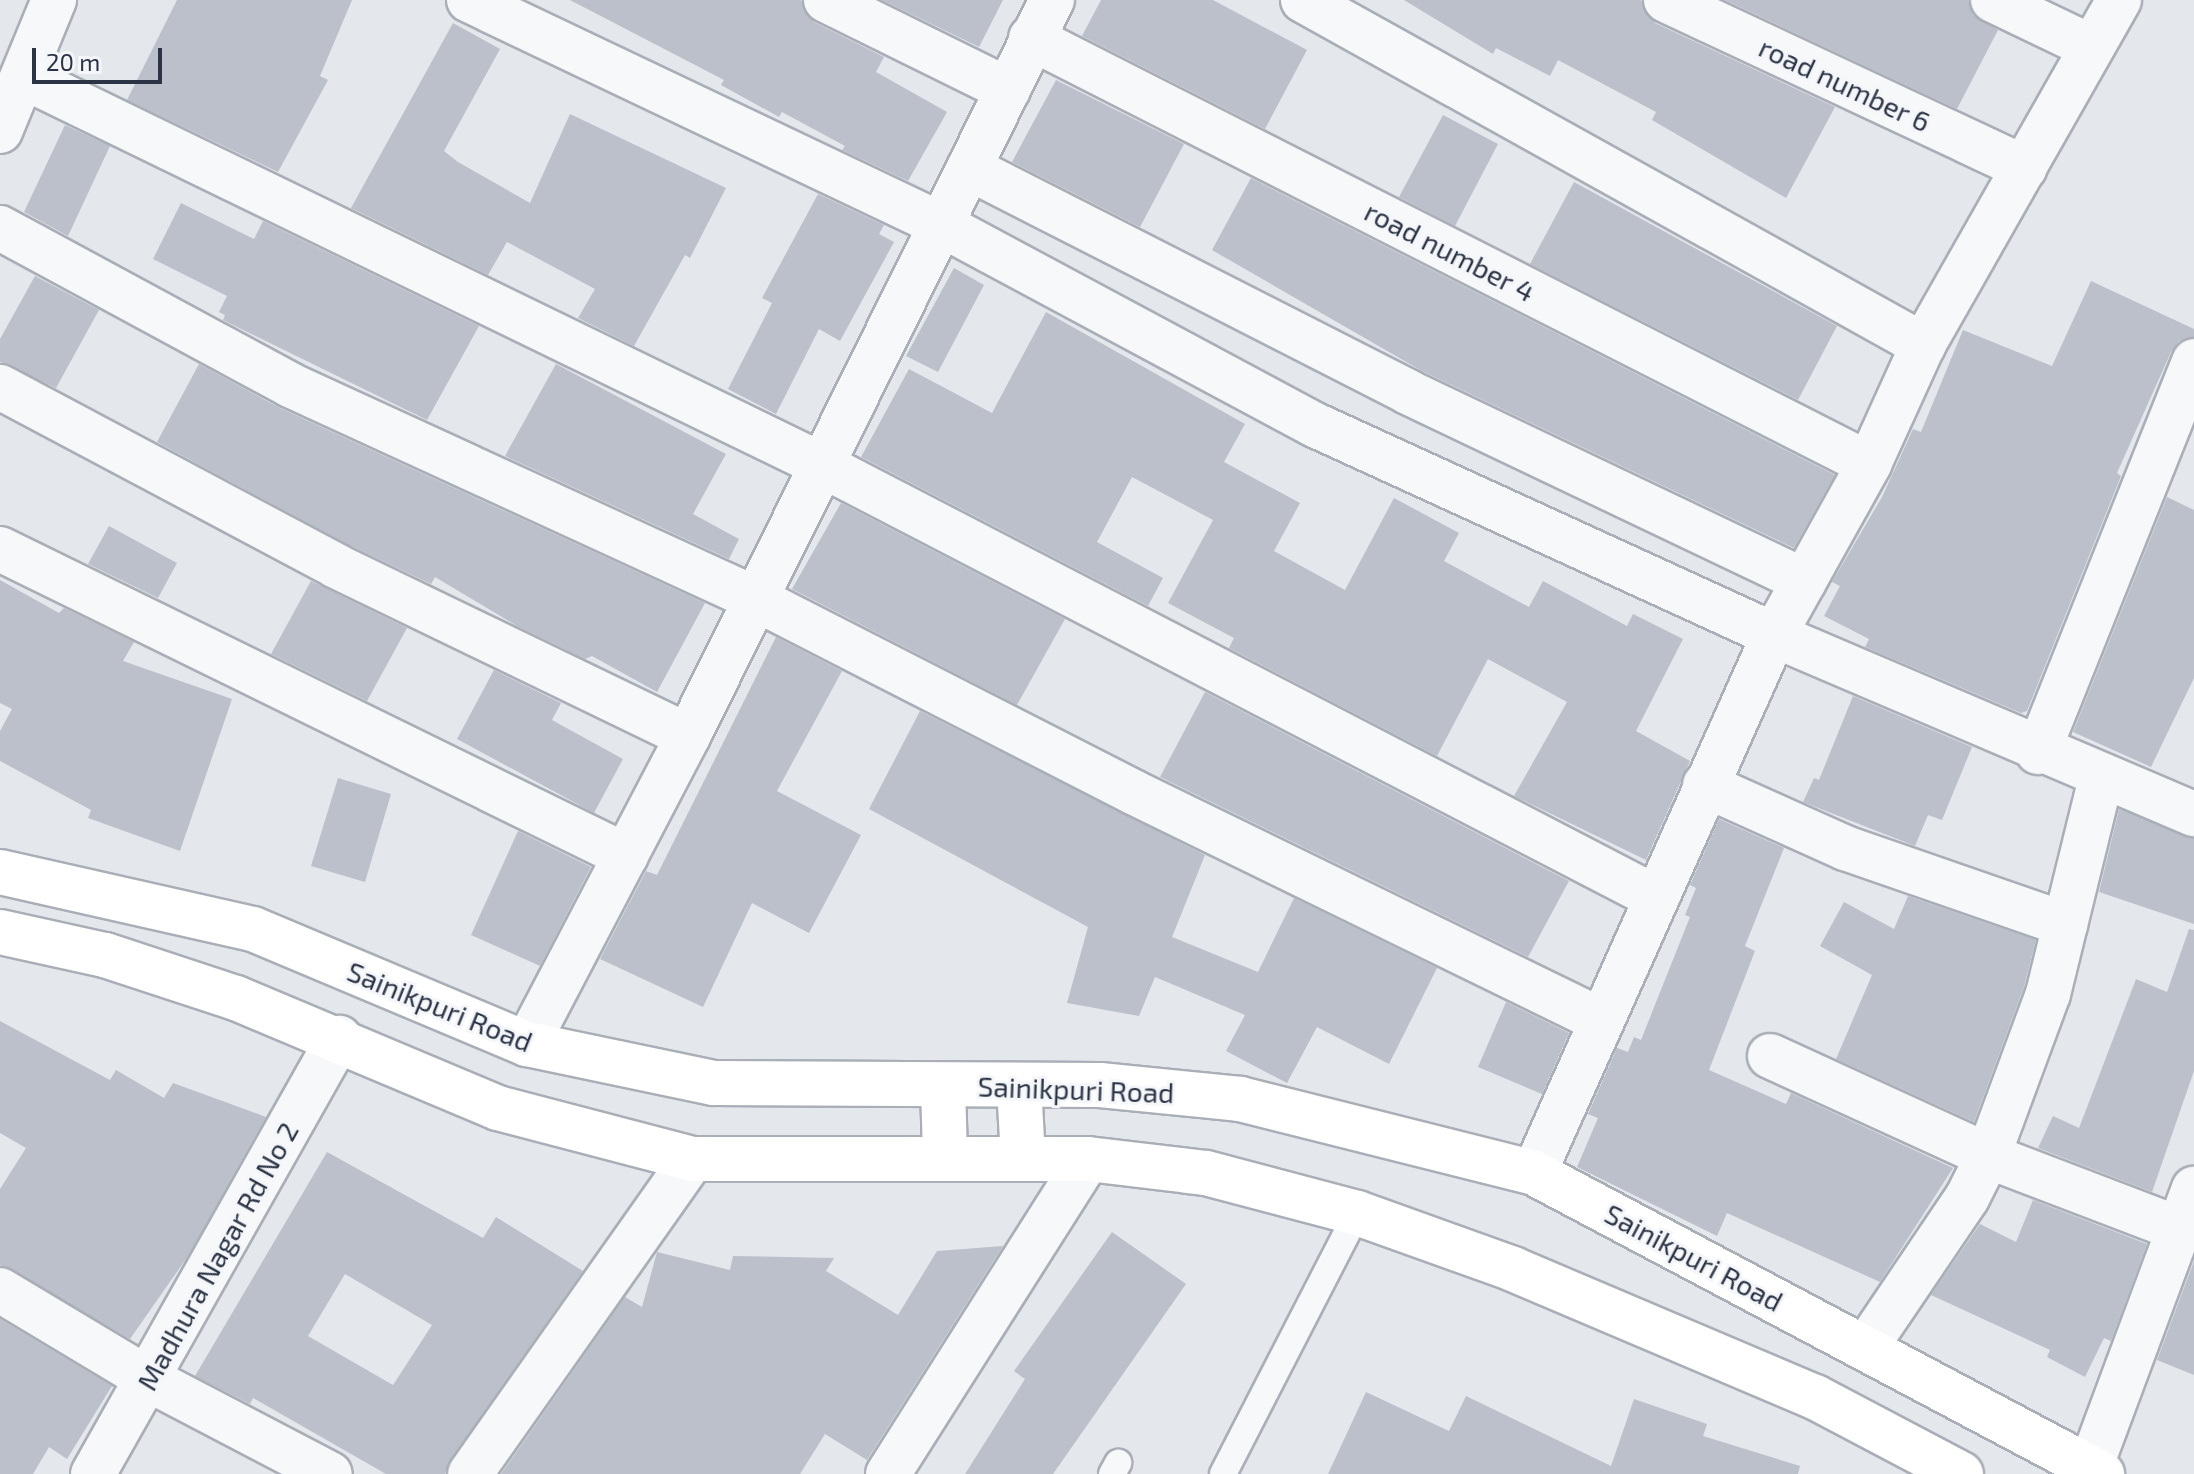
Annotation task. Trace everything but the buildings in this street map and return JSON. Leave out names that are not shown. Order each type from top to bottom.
[{"type":"main road","name":"Sainikpuri Road","points":[[0,872],[253,929],[527,1044],[713,1083],[1100,1085],[1240,1099],[1534,1173],[2096,1471]]},
{"type":"main road","points":[[0,932],[105,955],[339,1038],[498,1108],[692,1159],[945,1156],[1088,1159],[1206,1173],[1357,1213],[1513,1269],[1815,1397],[1961,1474]]},
{"type":"main road","points":[[943,1085],[945,1156]]},
{"type":"main road","points":[[1019,1085],[1023,1159]]},
{"type":"street","points":[[0,131],[54,0]]},
{"type":"street","points":[[469,0],[942,225],[1315,425],[1774,635],[2101,779],[2190,798]]},
{"type":"street","points":[[826,0],[1008,90]]},
{"type":"street","points":[[527,1044],[688,736],[1052,0]]},
{"type":"street","points":[[1303,0],[1923,345]]},
{"type":"street","name":"road number 6","points":[[1666,0],[2025,168]]},
{"type":"street","points":[[1993,0],[2091,47]]},
{"type":"street","points":[[1534,1173],[1774,635],[1869,464],[1923,345],[2119,0]]},
{"type":"street","name":"road number 4","points":[[1031,38],[1869,464]]},
{"type":"street","points":[[24,77],[820,464],[1655,897]]},
{"type":"street","points":[[969,168],[1408,392],[1804,581]]},
{"type":"street","points":[[0,228],[290,385],[756,599],[1133,792],[1600,1020]]},
{"type":"street","points":[[2038,752],[2194,361]]},
{"type":"street","points":[[0,387],[336,566],[688,736]]},
{"type":"street","points":[[0,549],[626,856]]},
{"type":"street","points":[[1866,1347],[1967,1198],[1988,1156],[2048,994],[2101,779]]},
{"type":"street","points":[[1705,785],[1845,848],[2065,924]]},
{"type":"street","name":"Madhura Nagar Rd No 2","points":[[93,1474],[339,1038]]},
{"type":"street","points":[[1770,1056],[1988,1156],[2179,1229]]},
{"type":"street","points":[[470,1474],[692,1159]]},
{"type":"street","points":[[888,1474],[1088,1159]]},
{"type":"street","points":[[2096,1471],[2194,1189]]},
{"type":"street","points":[[0,1290],[148,1379],[330,1474]]},
{"type":"lane","points":[[1223,1474],[1357,1213]]}]
